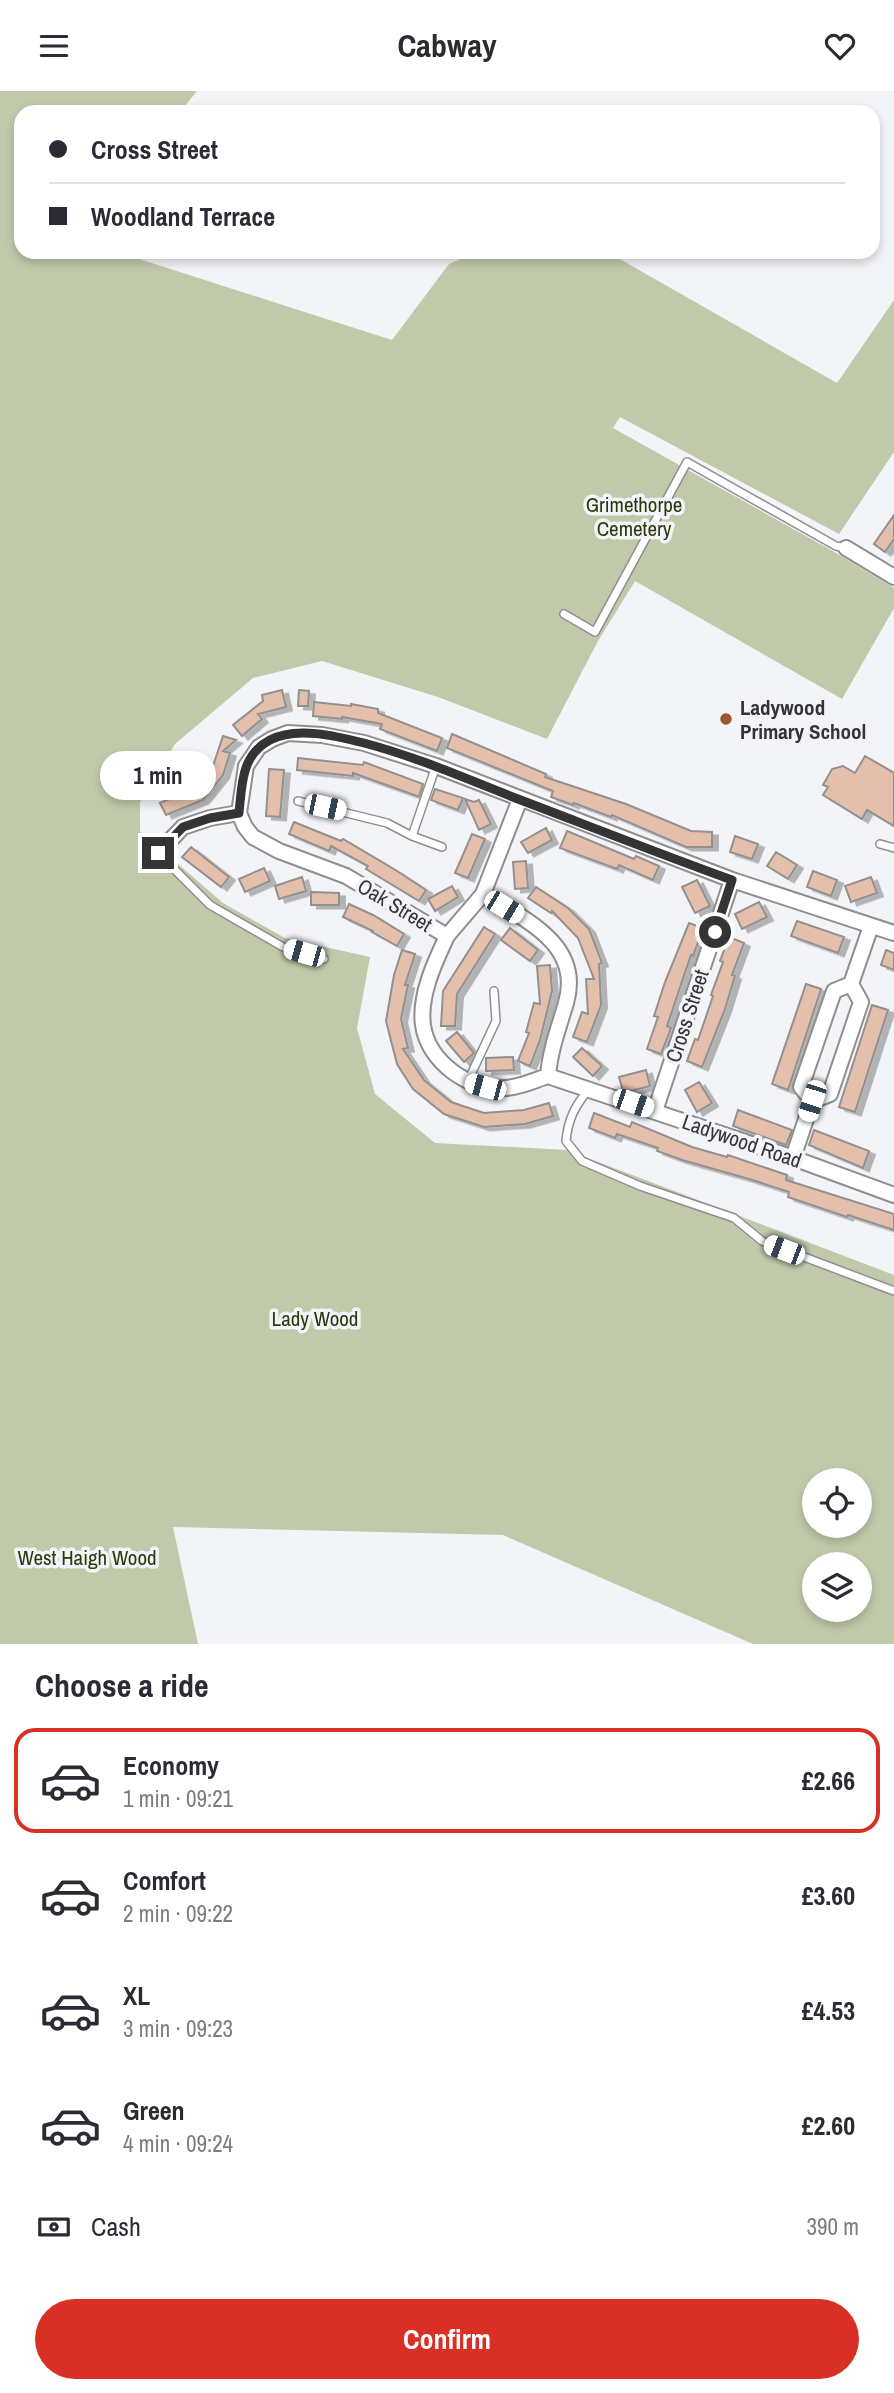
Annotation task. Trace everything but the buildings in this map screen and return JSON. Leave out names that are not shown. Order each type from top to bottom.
[{"type":"street","points":[[846,548],[894,577]]},
{"type":"street","points":[[158,853],[183,827],[210,818],[239,813],[246,766],[259,747],[288,733],[322,735],[363,743],[436,767],[732,880],[894,933]]},
{"type":"street","points":[[447,936],[483,894],[520,799]]},
{"type":"street","name":"Oak Street","points":[[239,813],[245,827],[261,843],[346,876],[447,936],[430,978],[424,1002],[423,1024],[429,1044],[454,1073],[468,1082]]},
{"type":"street","name":"Cross Street","points":[[656,1111],[732,880]]},
{"type":"street","points":[[468,1082],[505,1088],[548,1076],[549,1059],[569,984],[567,965],[557,947],[544,933],[483,894]]},
{"type":"street","points":[[812,1101],[830,1094],[861,1002],[851,984],[871,926]]},
{"type":"street","points":[[812,1101],[801,1087],[834,991],[851,984]]},
{"type":"street","name":"Ladywood Road","points":[[548,1076],[793,1158],[894,1195]]},
{"type":"street","points":[[793,1158],[812,1101]]},
{"type":"lane","points":[[564,614],[595,632],[687,462],[836,546],[846,548]]},
{"type":"lane","points":[[412,836],[436,767]]},
{"type":"lane","points":[[298,801],[387,823],[442,847]]},
{"type":"lane","points":[[880,843],[894,848]]},
{"type":"lane","points":[[158,853],[210,905],[283,947],[324,959]]},
{"type":"lane","points":[[468,1082],[496,1021],[494,991]]},
{"type":"lane","points":[[589,1088],[574,1107],[566,1140],[582,1161],[640,1186],[734,1218],[762,1241],[894,1291]]},
{"type":"green space","points":[[0,91],[197,91],[186,105],[14,105],[14,259],[139,259],[392,340],[449,264],[461,259],[620,259],[837,383],[894,300],[894,452],[839,534],[620,417],[613,428],[894,588],[894,608],[842,699],[635,581],[598,641],[547,739],[438,697],[322,661],[253,678],[175,744],[140,802],[140,831],[223,903],[285,938],[370,957],[357,1028],[375,1094],[435,1143],[567,1150],[894,1275],[894,1644],[753,1644],[503,1535],[173,1527],[198,1644],[0,1644]]},
{"type":"place","name":"Ladywood Primary School","points":[[726,719]]},
{"type":"route","points":[[158,853],[183,827],[210,818],[239,813],[246,766],[259,747],[288,733],[322,735],[363,743],[436,767],[732,880],[715,932]]},
{"type":"park label","name":"Grimethorpe Cemetery","points":[[634,516]]},
{"type":"park label","name":"Lady Wood","points":[[315,1318]]},
{"type":"park label","name":"West Haigh Wood","points":[[87,1557]]}]
